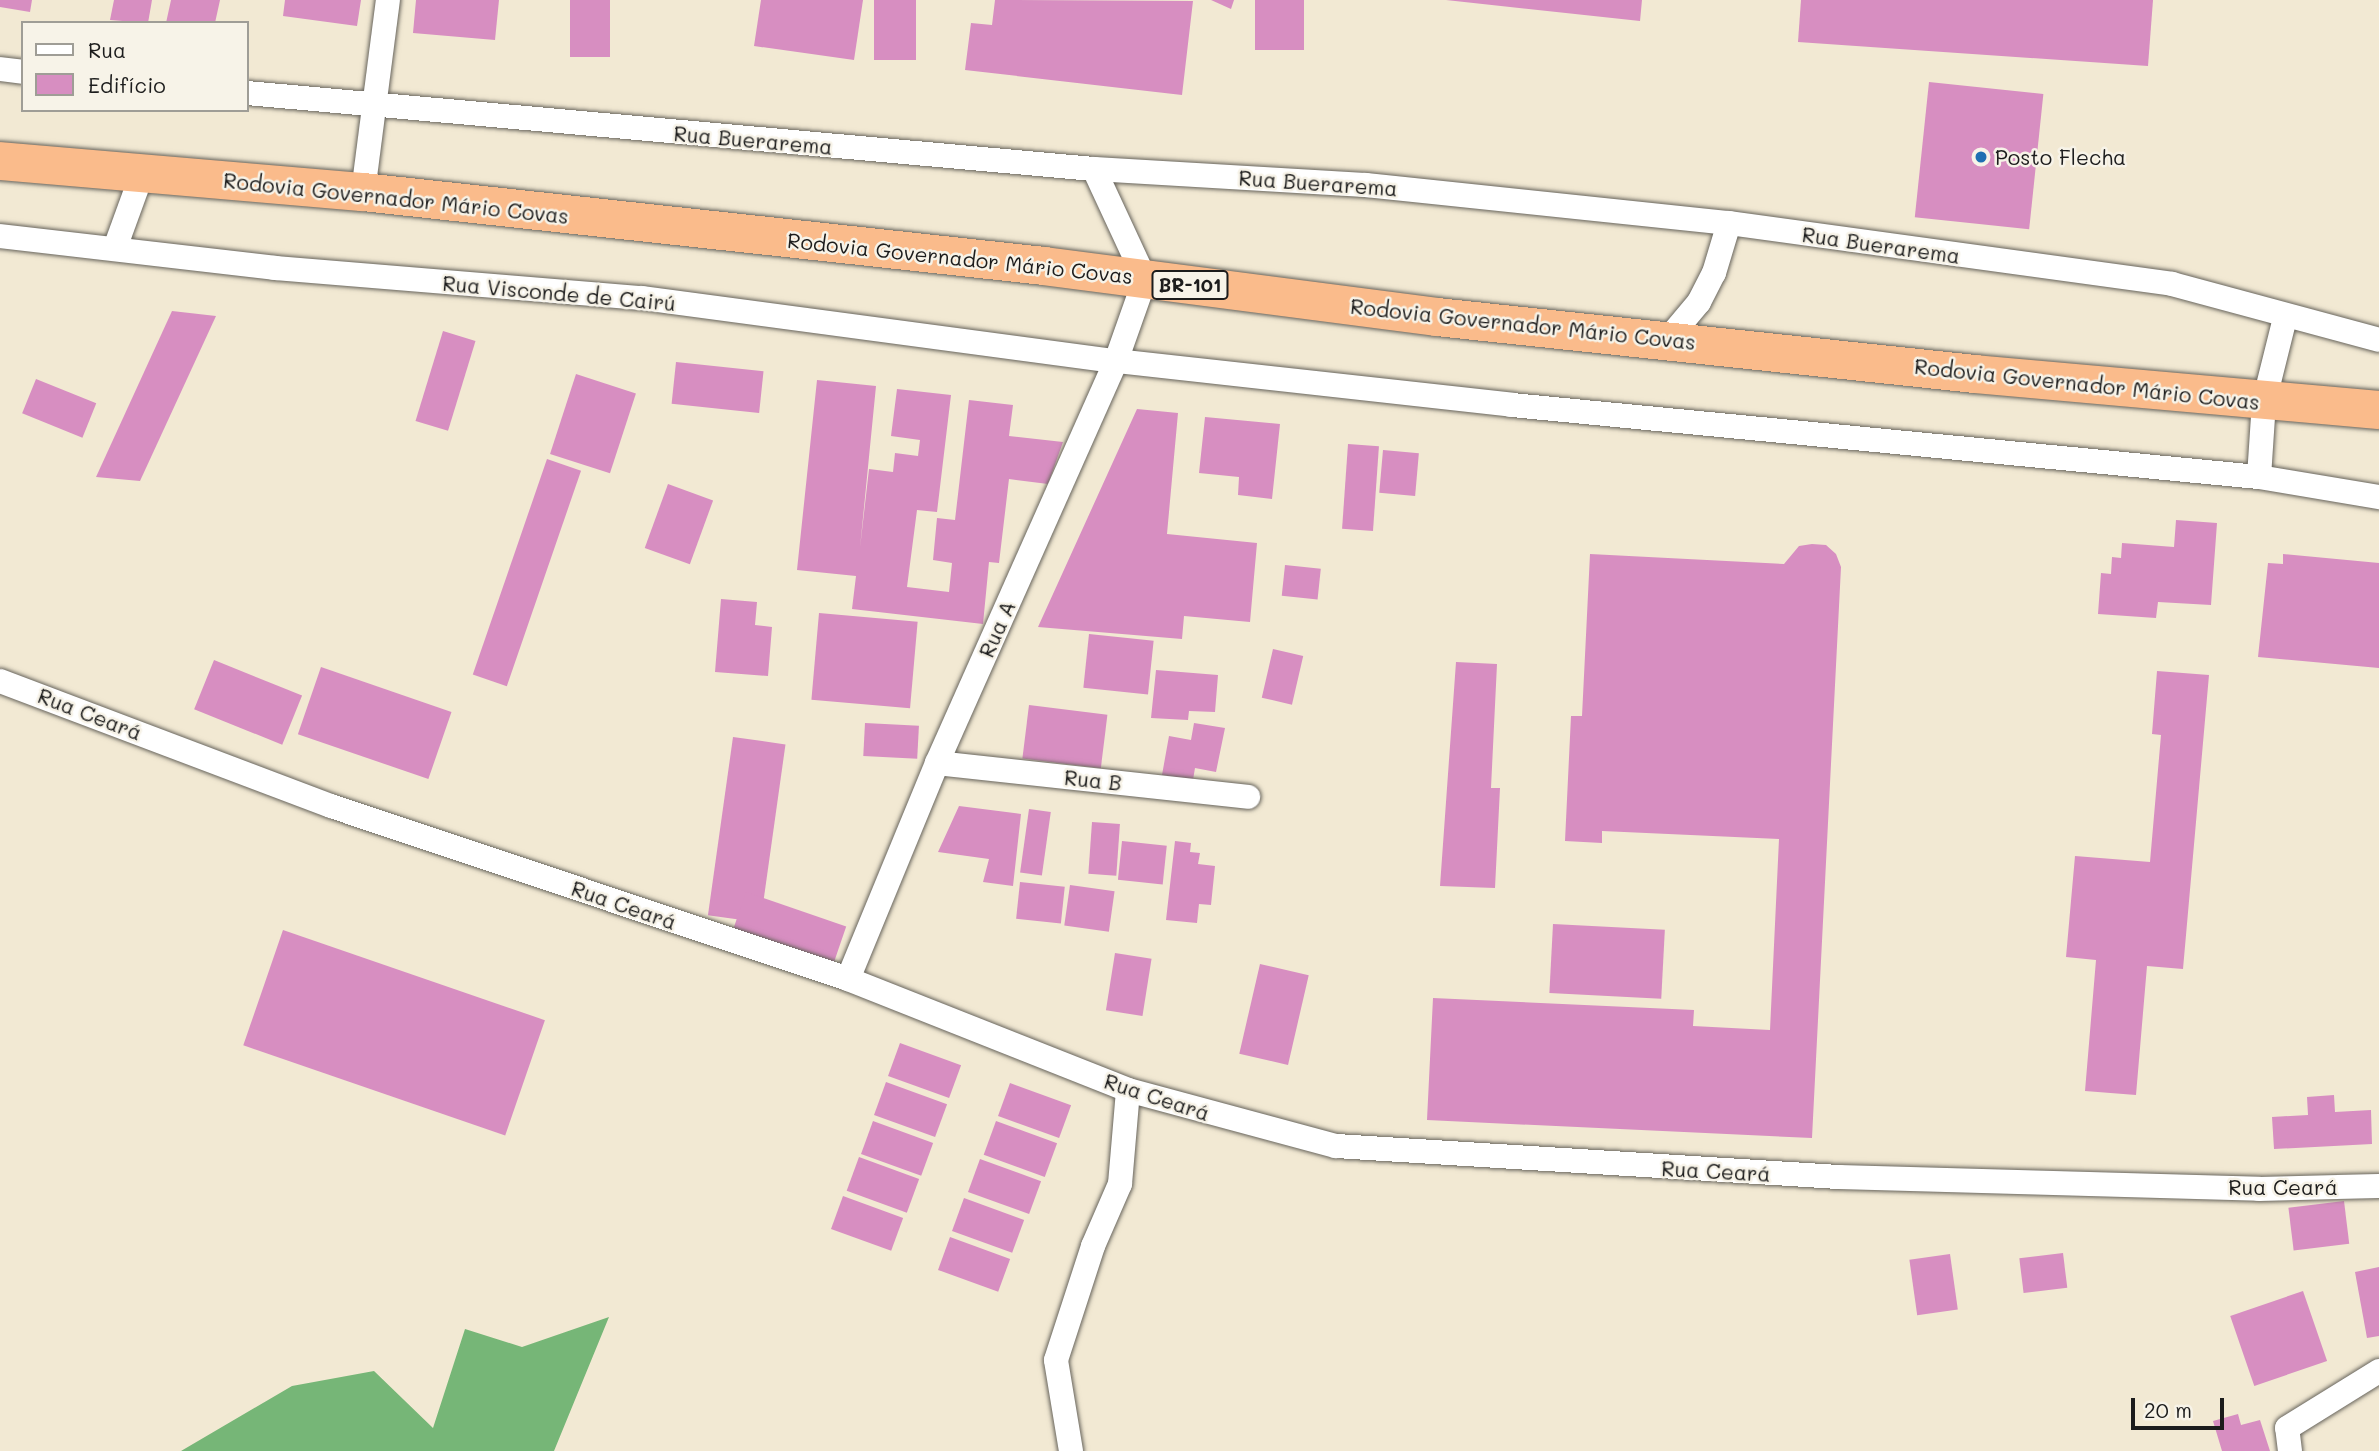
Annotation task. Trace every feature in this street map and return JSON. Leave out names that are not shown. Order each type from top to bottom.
[{"type":"highway","name":"Rodovia Governador Mário Covas","points":[[0,160],[362,192],[1145,279],[1437,317],[2264,402],[2379,410]]},
{"type":"street","points":[[362,192],[388,0]]},
{"type":"street","points":[[0,69],[21,72]]},
{"type":"street","name":"Rua Buerarema","points":[[248,93],[1094,169],[1366,185],[1728,223],[2172,284],[2285,318],[2379,340]]},
{"type":"street","points":[[1094,169],[1145,279]]},
{"type":"street","points":[[115,248],[142,174]]},
{"type":"street","points":[[1668,339],[1704,292],[1728,223]]},
{"type":"street","name":"Rua Visconde de Cairú","points":[[0,236],[275,268],[642,298],[1116,361],[1466,400],[2259,477],[2379,496]]},
{"type":"street","name":"Rua A","points":[[848,979],[937,763],[1116,361],[1145,279]]},
{"type":"street","points":[[2259,477],[2264,402],[2285,318]]},
{"type":"street","name":"Rua Ceará","points":[[0,681],[331,806],[848,979],[1128,1090],[1336,1146],[1469,1158],[1839,1177],[2259,1189],[2379,1186]]},
{"type":"street","name":"Rua B","points":[[937,763],[1248,797]]},
{"type":"street","points":[[1071,1451],[1056,1360],[1093,1246],[1120,1184],[1128,1090]]},
{"type":"street","points":[[2290,1451],[2287,1428],[2379,1371]]},
{"type":"green space","points":[[609,1317],[554,1451],[181,1451],[292,1386],[374,1371],[433,1428],[465,1329],[522,1347]]},
{"type":"building","points":[[0,0],[32,0],[30,12],[0,7]]},
{"type":"building","points":[[114,0],[152,0],[148,21],[110,20]]},
{"type":"building","points":[[171,0],[220,0],[215,21],[166,21]]},
{"type":"building","points":[[285,0],[361,0],[357,26],[283,16]]},
{"type":"building","points":[[416,0],[499,0],[495,40],[413,33]]},
{"type":"building","points":[[570,0],[610,0],[610,57],[570,57]]},
{"type":"building","points":[[761,0],[863,0],[854,60],[754,46]]},
{"type":"building","points":[[874,0],[916,0],[916,60],[874,60]]},
{"type":"building","points":[[995,0],[1193,1],[1182,95],[965,70],[971,23],[992,25]]},
{"type":"building","points":[[1211,0],[1234,0],[1231,9]]},
{"type":"building","points":[[1255,0],[1304,0],[1304,50],[1255,50]]},
{"type":"building","points":[[1446,0],[1642,0],[1640,21]]},
{"type":"building","points":[[1801,0],[2153,0],[2148,66],[1798,42]]},
{"type":"building","points":[[1929,82],[2043,94],[2029,229],[1915,217]]},
{"type":"building","points":[[172,311],[216,316],[140,481],[96,477]]},
{"type":"building","points":[[443,331],[476,341],[448,431],[416,421]]},
{"type":"building","points":[[676,362],[764,371],[759,413],[672,404]]},
{"type":"building","points":[[576,374],[636,393],[610,473],[550,454]]},
{"type":"building","points":[[36,379],[96,403],[82,438],[22,413]]},
{"type":"building","points":[[817,380],[876,386],[860,548],[869,469],[893,472],[895,453],[918,456],[920,440],[891,436],[897,389],[951,395],[937,512],[917,510],[907,587],[949,592],[952,563],[933,560],[937,518],[955,520],[969,400],[1013,405],[1009,436],[1063,442],[1048,484],[1009,479],[999,563],[989,562],[983,624],[852,609],[856,576],[797,570]]},
{"type":"building","points":[[1137,409],[1178,413],[1167,534],[1257,543],[1250,622],[1184,616],[1182,639],[1038,627]]},
{"type":"building","points":[[1205,417],[1280,424],[1272,499],[1238,495],[1239,477],[1199,473]]},
{"type":"building","points":[[1348,444],[1379,446],[1373,531],[1342,529]]},
{"type":"building","points":[[1383,450],[1419,453],[1415,496],[1379,493]]},
{"type":"building","points":[[547,459],[581,471],[507,686],[473,675]]},
{"type":"building","points":[[668,484],[713,500],[690,564],[645,548]]},
{"type":"building","points":[[2176,520],[2217,523],[2211,605],[2158,602],[2156,618],[2098,614],[2101,573],[2111,574],[2112,557],[2121,558],[2122,543],[2174,547]]},
{"type":"building","points":[[1826,545],[1836,554],[1841,567],[1812,1138],[1427,1120],[1433,998],[1694,1010],[1693,1026],[1770,1030],[1779,839],[1602,831],[1602,843],[1565,841],[1571,716],[1582,716],[1590,554],[1784,564],[1799,546]]},
{"type":"building","points":[[2283,554],[2379,563],[2379,668],[2258,657],[2268,563],[2283,564]]},
{"type":"building","points":[[1285,565],[1321,569],[1318,600],[1282,596]]},
{"type":"building","points":[[721,599],[757,602],[755,625],[772,627],[768,676],[715,672]]},
{"type":"building","points":[[819,613],[918,622],[910,708],[811,700]]},
{"type":"building","points":[[1089,634],[1154,641],[1148,694],[1083,688]]},
{"type":"building","points":[[1273,649],[1303,656],[1292,705],[1262,698]]},
{"type":"building","points":[[214,660],[302,696],[282,745],[194,709]]},
{"type":"building","points":[[1456,662],[1497,664],[1491,788],[1500,788],[1495,888],[1440,886]]},
{"type":"building","points":[[321,667],[451,712],[428,779],[298,734]]},
{"type":"building","points":[[1156,670],[1218,675],[1215,712],[1189,711],[1188,720],[1151,718]]},
{"type":"building","points":[[2157,671],[2209,675],[2183,969],[2147,966],[2136,1095],[2085,1091],[2096,960],[2066,957],[2075,856],[2150,862],[2161,735],[2152,734]]},
{"type":"building","points":[[1029,705],[1107,715],[1101,768],[1022,759]]},
{"type":"building","points":[[865,723],[919,726],[917,759],[863,756]]},
{"type":"building","points":[[1194,723],[1225,728],[1216,772],[1195,768],[1193,780],[1162,775],[1169,736],[1191,740]]},
{"type":"building","points":[[733,737],[785,744],[760,923],[708,915]]},
{"type":"building","points":[[959,806],[1021,814],[1013,886],[983,882],[989,859],[938,852]]},
{"type":"building","points":[[1029,809],[1051,812],[1042,875],[1020,872]]},
{"type":"building","points":[[1092,822],[1120,824],[1116,876],[1088,874]]},
{"type":"building","points":[[1122,841],[1167,846],[1163,884],[1118,880]]},
{"type":"building","points":[[1175,841],[1191,843],[1190,852],[1200,853],[1198,864],[1215,866],[1211,905],[1199,904],[1197,923],[1166,920]]},
{"type":"building","points":[[1020,882],[1065,887],[1061,924],[1016,919]]},
{"type":"building","points":[[1070,885],[1115,891],[1109,932],[1064,926]]},
{"type":"building","points":[[746,892],[846,927],[834,963],[733,929]]},
{"type":"building","points":[[1553,924],[1665,930],[1661,999],[1549,993]]},
{"type":"building","points":[[283,930],[545,1020],[505,1136],[243,1045]]},
{"type":"building","points":[[1115,953],[1152,959],[1142,1016],[1106,1010]]},
{"type":"building","points":[[1260,964],[1309,975],[1288,1065],[1239,1054]]},
{"type":"building","points":[[900,1043],[961,1065],[949,1098],[888,1076]]},
{"type":"building","points":[[886,1082],[947,1104],[935,1137],[874,1115]]},
{"type":"building","points":[[1010,1083],[1071,1105],[1059,1138],[998,1116]]},
{"type":"building","points":[[2334,1095],[2335,1112],[2371,1110],[2372,1144],[2274,1149],[2272,1117],[2308,1115],[2307,1097]]},
{"type":"building","points":[[873,1121],[933,1143],[921,1176],[861,1154]]},
{"type":"building","points":[[996,1121],[1057,1143],[1045,1177],[984,1155]]},
{"type":"building","points":[[859,1157],[919,1179],[907,1213],[847,1191]]},
{"type":"building","points":[[980,1159],[1041,1181],[1029,1214],[968,1192]]},
{"type":"building","points":[[843,1196],[903,1218],[891,1251],[831,1229]]},
{"type":"building","points":[[964,1198],[1024,1220],[1012,1253],[952,1231]]},
{"type":"building","points":[[2344,1201],[2349,1244],[2294,1251],[2288,1208]]},
{"type":"building","points":[[950,1237],[1010,1259],[998,1292],[938,1270]]},
{"type":"building","points":[[2063,1253],[2067,1288],[2024,1293],[2019,1258]]},
{"type":"building","points":[[1950,1254],[1958,1309],[1917,1315],[1909,1260]]},
{"type":"building","points":[[2379,1267],[2379,1336],[2367,1338],[2355,1272]]},
{"type":"building","points":[[2303,1291],[2327,1361],[2254,1386],[2230,1316]]},
{"type":"building","points":[[2238,1414],[2241,1425],[2260,1420],[2270,1451],[2222,1451],[2213,1421]]},
{"type":"place","name":"Posto Flecha","points":[[1981,157]]}]
